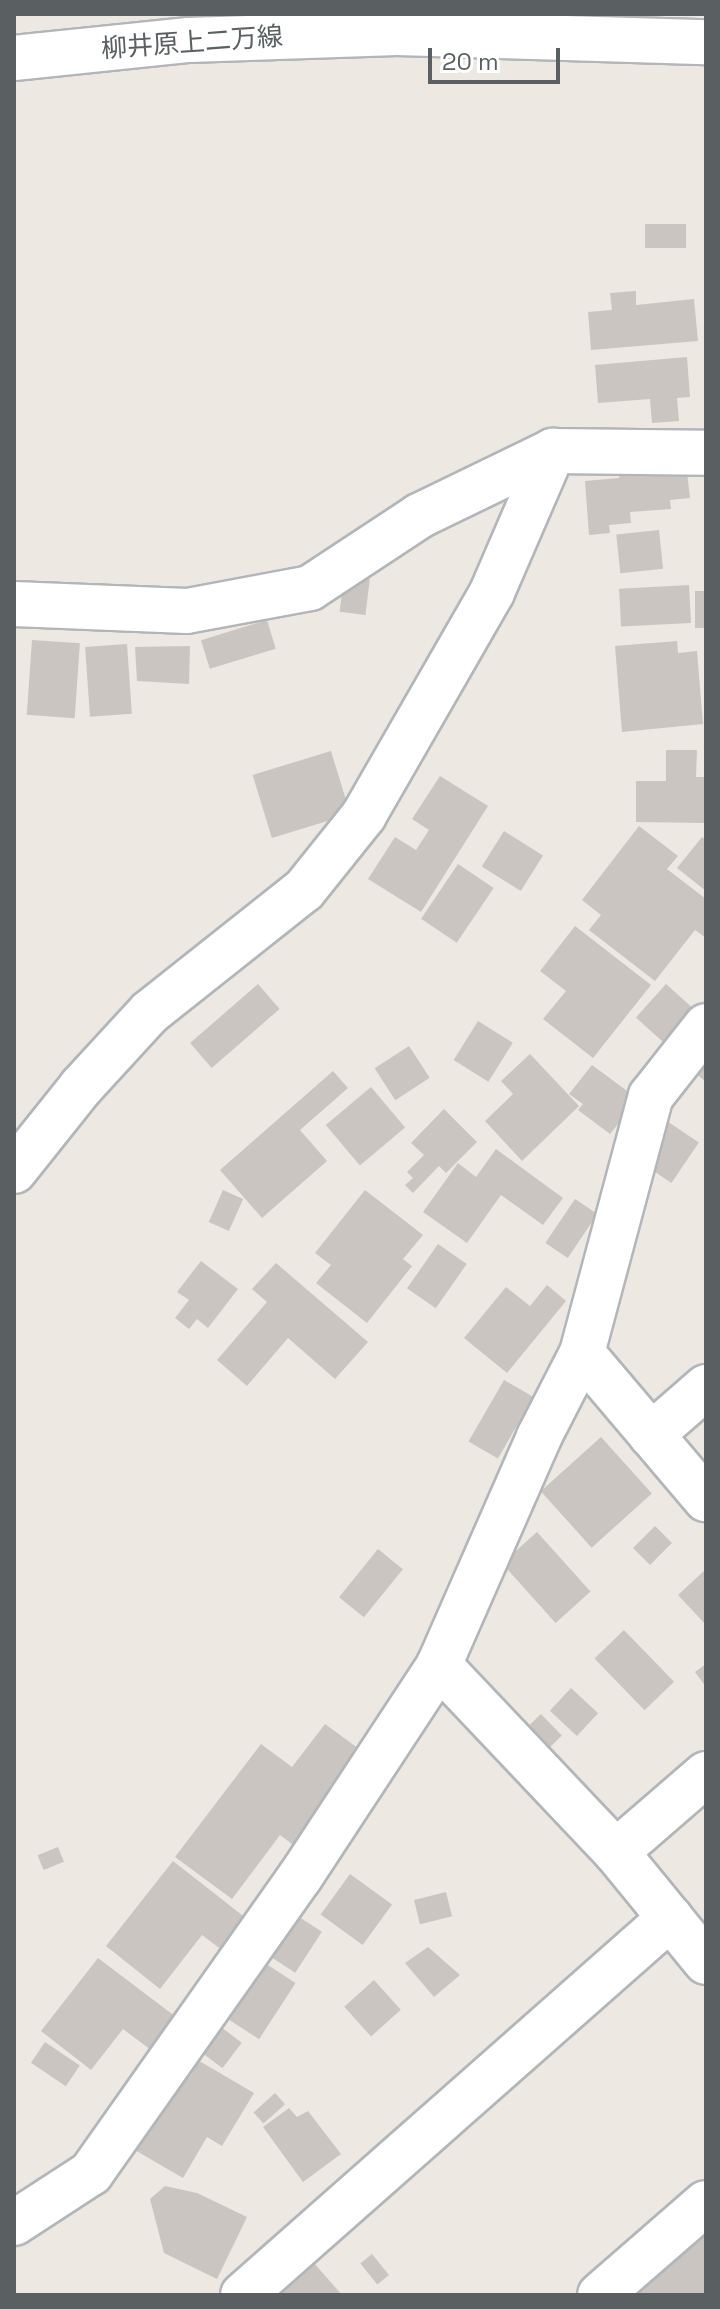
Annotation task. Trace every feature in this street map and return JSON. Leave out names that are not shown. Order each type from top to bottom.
[{"type":"street","name":"柳井原上二万線","points":[[14,58],[189,40],[397,33],[706,42]]},
{"type":"street","points":[[14,1171],[81,1087],[150,1012],[304,890],[364,815],[492,592],[553,451]]},
{"type":"street","points":[[14,604],[187,611],[310,588],[419,516],[553,451],[706,453]]},
{"type":"street","points":[[14,2223],[91,2173],[300,1877],[439,1665],[539,1437],[582,1353],[651,1096],[706,1026]]},
{"type":"street","points":[[582,1353],[706,1499]]},
{"type":"street","points":[[651,1435],[706,1387]]},
{"type":"street","points":[[439,1665],[616,1852],[706,1962]]},
{"type":"street","points":[[616,1852],[706,1774]]},
{"type":"street","points":[[243,2295],[670,1918]]},
{"type":"street","points":[[600,2295],[706,2203]]},
{"type":"building","points":[[645,224],[686,224],[686,248],[645,248]]},
{"type":"building","points":[[636,291],[636,305],[694,299],[698,341],[591,350],[588,312],[612,310],[610,293]]},
{"type":"building","points":[[687,357],[690,397],[677,398],[679,421],[652,423],[650,399],[598,403],[595,365]]},
{"type":"building","points":[[619,468],[687,472],[690,498],[670,500],[671,509],[630,512],[631,523],[609,525],[610,533],[589,535],[585,481],[619,478]]},
{"type":"building","points":[[659,530],[663,569],[620,573],[616,534]]},
{"type":"building","points":[[344,576],[370,579],[365,615],[340,612]]},
{"type":"building","points":[[689,585],[691,623],[621,627],[619,589]]},
{"type":"building","points":[[695,591],[706,591],[706,628],[695,628]]},
{"type":"building","points":[[267,620],[276,649],[210,669],[201,640]]},
{"type":"building","points":[[32,640],[80,643],[75,718],[27,715]]},
{"type":"building","points":[[677,641],[678,653],[697,651],[703,724],[622,732],[615,646]]},
{"type":"building","points":[[127,644],[132,714],[90,717],[85,647]]},
{"type":"building","points":[[190,646],[189,684],[137,681],[135,647]]},
{"type":"building","points":[[666,750],[697,750],[696,777],[706,777],[706,823],[636,822],[636,781],[666,781]]},
{"type":"building","points":[[331,751],[350,814],[272,838],[253,775]]},
{"type":"building","points":[[440,776],[488,806],[421,912],[368,879],[395,837],[416,850],[429,830],[412,819]]},
{"type":"building","points":[[639,826],[678,856],[667,869],[706,899],[706,938],[695,930],[655,981],[589,930],[601,915],[582,900]]},
{"type":"building","points":[[504,831],[543,855],[521,891],[482,867]]},
{"type":"building","points":[[702,837],[706,840],[706,891],[677,868]]},
{"type":"building","points":[[458,864],[494,888],[457,943],[421,919]]},
{"type":"building","points":[[575,926],[651,985],[593,1058],[543,1019],[566,991],[540,971]]},
{"type":"building","points":[[258,984],[280,1009],[212,1068],[190,1043]]},
{"type":"building","points":[[666,984],[701,1015],[671,1049],[636,1017]]},
{"type":"building","points":[[478,1021],[513,1043],[488,1082],[454,1060]]},
{"type":"building","points":[[409,1046],[430,1078],[395,1100],[375,1068]]},
{"type":"building","points":[[530,1054],[579,1106],[522,1161],[485,1121],[513,1094],[501,1081]]},
{"type":"building","points":[[706,1059],[706,1082],[695,1073]]},
{"type":"building","points":[[592,1065],[638,1099],[610,1134],[578,1110],[583,1104],[569,1094]]},
{"type":"building","points":[[333,1071],[348,1088],[300,1130],[327,1161],[262,1218],[220,1170]]},
{"type":"building","points":[[371,1087],[405,1128],[360,1166],[326,1125]]},
{"type":"building","points":[[444,1109],[477,1142],[446,1173],[439,1166],[413,1193],[405,1185],[413,1178],[407,1172],[424,1155],[411,1143]]},
{"type":"building","points":[[664,1119],[699,1142],[671,1183],[637,1160]]},
{"type":"building","points":[[496,1149],[563,1198],[543,1225],[501,1195],[467,1243],[423,1212],[458,1163],[476,1177]]},
{"type":"building","points":[[223,1190],[243,1199],[229,1231],[209,1222]]},
{"type":"building","points":[[365,1190],[423,1235],[403,1259],[412,1266],[367,1323],[316,1283],[331,1265],[315,1253]]},
{"type":"building","points":[[575,1199],[597,1214],[568,1258],[545,1243]]},
{"type":"building","points":[[438,1244],[467,1264],[436,1308],[407,1288]]},
{"type":"building","points":[[201,1261],[238,1289],[208,1328],[197,1319],[189,1329],[175,1318],[189,1300],[177,1292]]},
{"type":"building","points":[[276,1263],[368,1342],[335,1379],[288,1338],[247,1386],[217,1360],[267,1302],[252,1289]]},
{"type":"building","points":[[547,1285],[566,1301],[507,1373],[464,1338],[506,1287],[530,1306]]},
{"type":"building","points":[[504,1380],[533,1397],[498,1458],[468,1441]]},
{"type":"building","points":[[601,1437],[652,1493],[592,1548],[541,1491]]},
{"type":"building","points":[[655,1526],[672,1543],[650,1565],[633,1548]]},
{"type":"building","points":[[537,1532],[591,1591],[556,1623],[502,1563]]},
{"type":"building","points":[[378,1549],[403,1569],[364,1617],[339,1597]]},
{"type":"building","points":[[706,1569],[706,1625],[678,1595]]},
{"type":"building","points":[[624,1630],[674,1682],[645,1710],[595,1658]]},
{"type":"building","points":[[706,1664],[706,1687],[695,1672]]},
{"type":"building","points":[[571,1688],[598,1713],[577,1736],[550,1711]]},
{"type":"building","points":[[541,1714],[562,1736],[550,1747],[529,1726]]},
{"type":"building","points":[[325,1724],[374,1760],[304,1853],[280,1835],[232,1899],[175,1857],[261,1744],[292,1767]]},
{"type":"building","points":[[58,1847],[64,1862],[44,1870],[38,1855]]},
{"type":"building","points":[[173,1861],[247,1919],[222,1950],[202,1935],[160,1989],[106,1946]]},
{"type":"building","points":[[350,1874],[392,1905],[363,1945],[321,1914]]},
{"type":"building","points":[[446,1892],[452,1916],[420,1924],[414,1900]]},
{"type":"building","points":[[290,1911],[322,1932],[295,1973],[263,1952]]},
{"type":"building","points":[[428,1947],[460,1975],[434,1997],[405,1963]]},
{"type":"building","points":[[98,1958],[176,2017],[151,2050],[123,2029],[91,2070],[41,2031]]},
{"type":"building","points":[[257,1958],[296,1983],[259,2039],[221,2014]]},
{"type":"building","points":[[374,1980],[401,2010],[371,2036],[344,2007]]},
{"type":"building","points":[[213,2021],[242,2043],[222,2068],[194,2047]]},
{"type":"building","points":[[45,2042],[80,2065],[66,2086],[31,2063]]},
{"type":"building","points":[[184,2052],[254,2093],[222,2146],[207,2137],[183,2178],[128,2146]]},
{"type":"building","points":[[275,2093],[285,2104],[263,2124],[253,2112]]},
{"type":"building","points":[[289,2108],[297,2117],[308,2111],[341,2154],[303,2182],[263,2127]]},
{"type":"building","points":[[165,2186],[197,2193],[247,2217],[217,2279],[164,2253],[150,2199]]},
{"type":"building","points":[[706,2222],[706,2295],[620,2295]]},
{"type":"building","points":[[372,2254],[389,2275],[377,2284],[360,2263]]},
{"type":"building","points":[[314,2263],[342,2295],[276,2295]]}]
